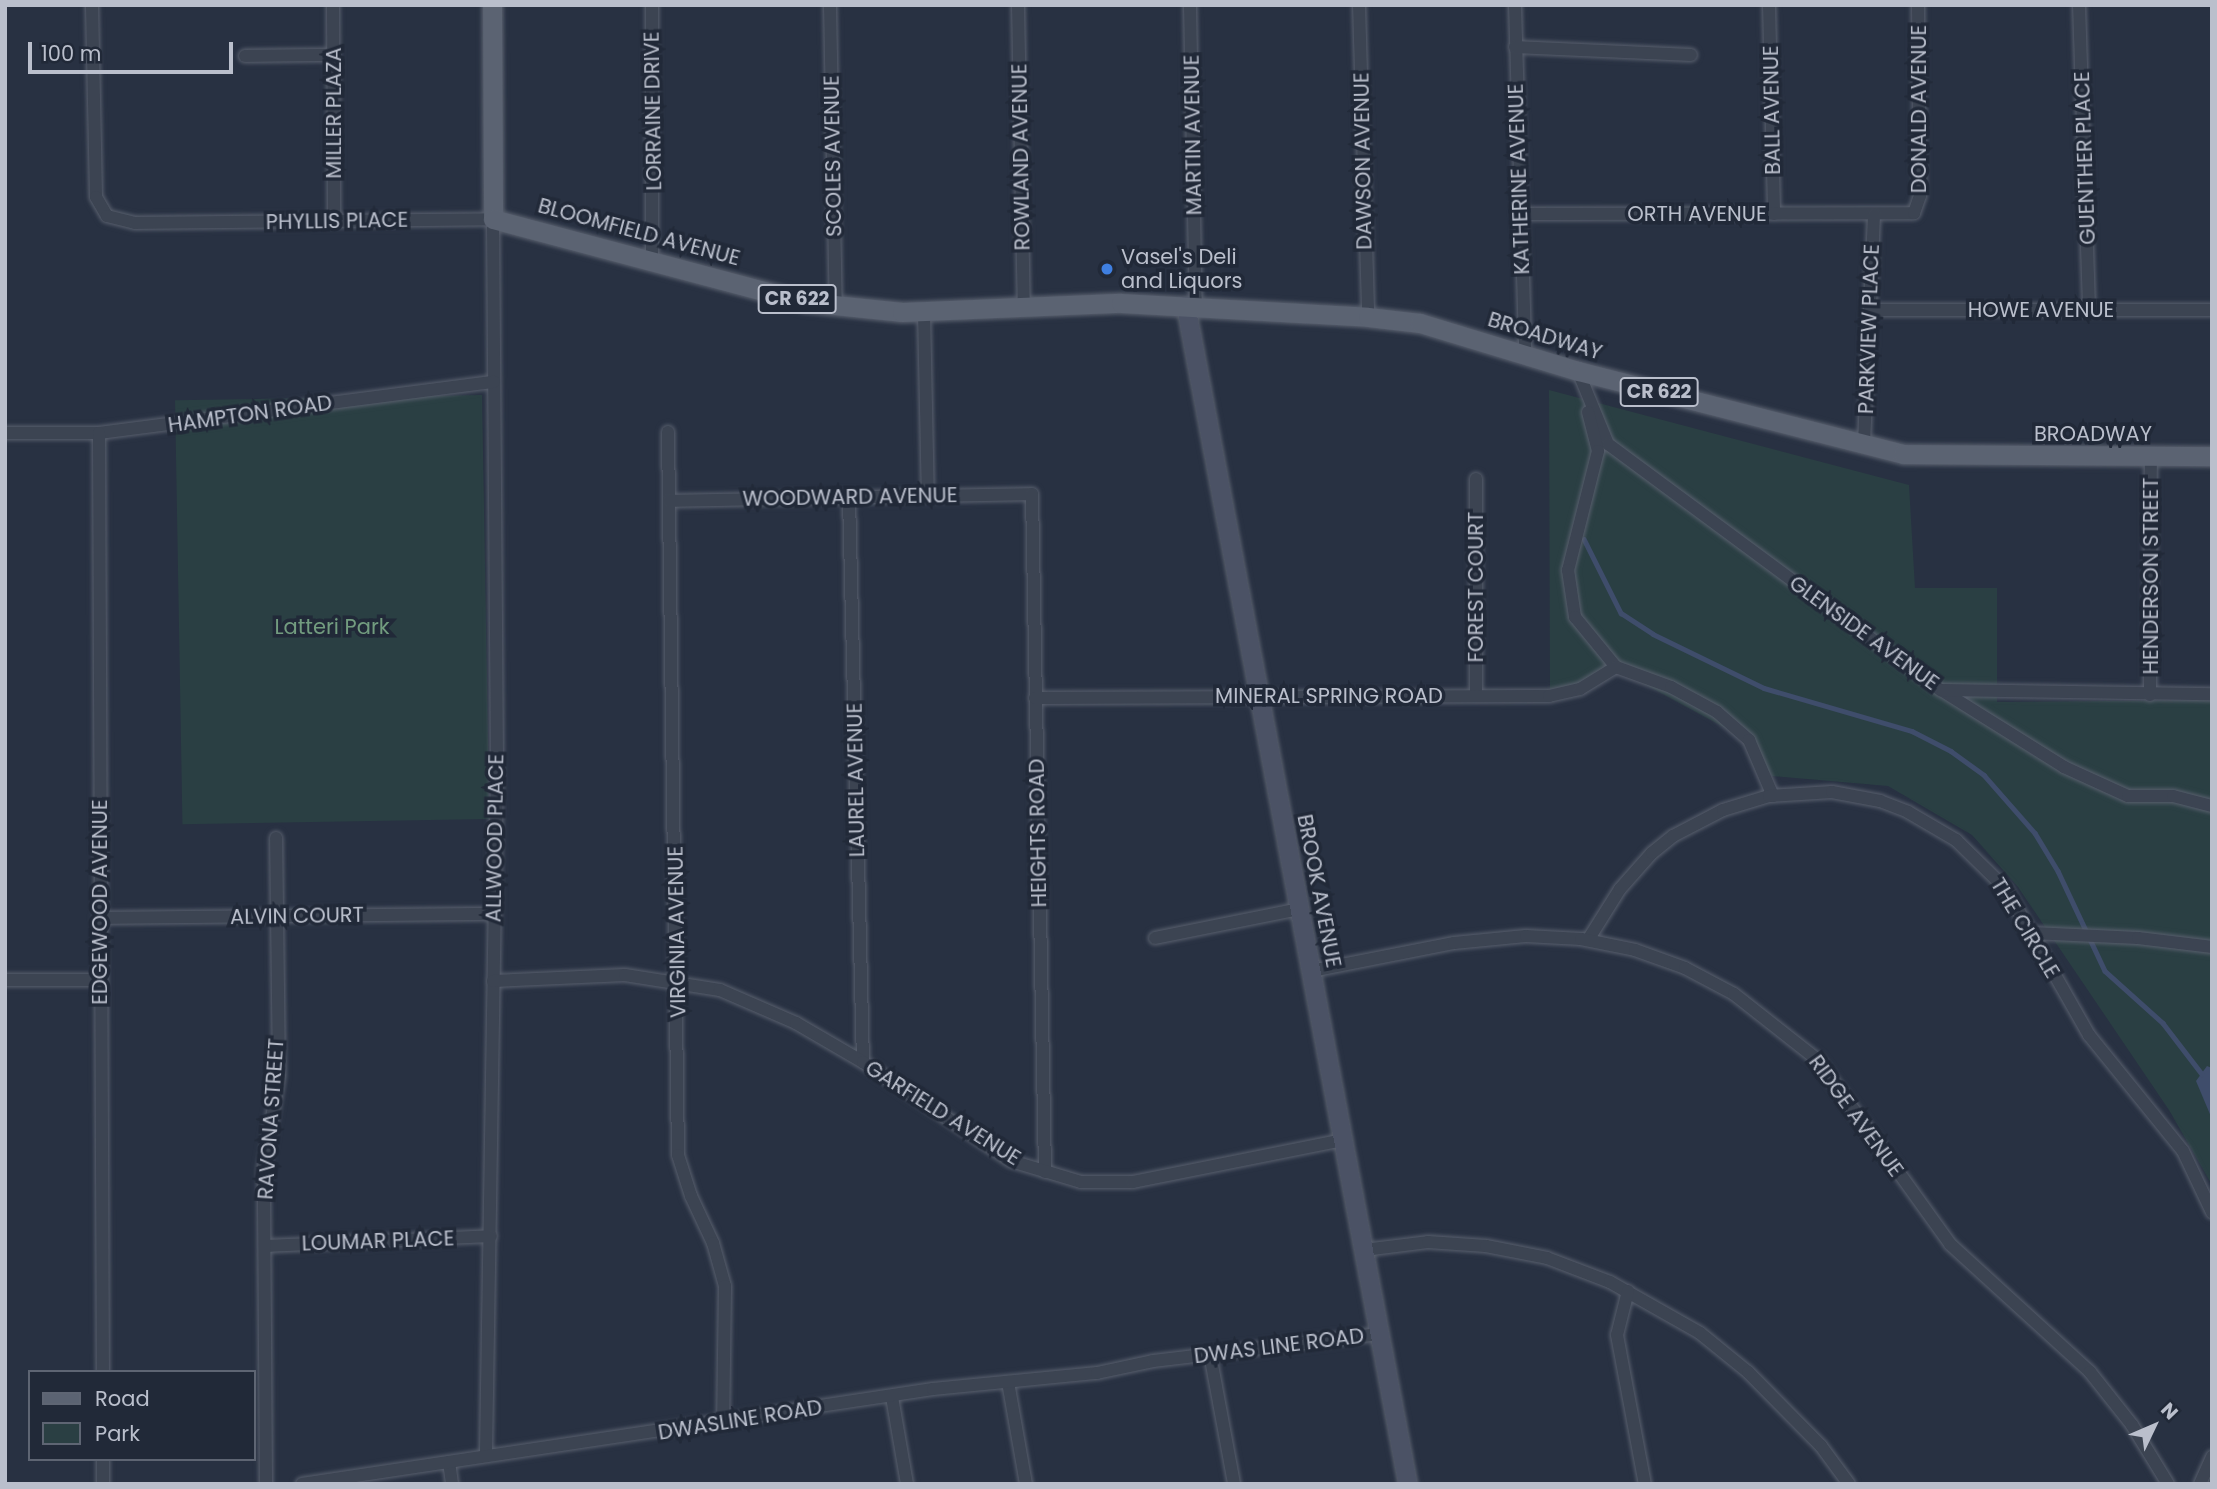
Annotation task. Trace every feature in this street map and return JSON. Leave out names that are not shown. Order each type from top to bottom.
[{"type":"main road","points":[[492,5],[493,219]]},
{"type":"main road","name":"BLOOMFIELD AVENUE","points":[[493,219],[836,306],[924,312],[1110,303]]},
{"type":"main road","name":"BROADWAY","points":[[1110,303],[1368,317],[1420,323],[1525,352],[1578,371],[1864,444],[1924,456],[2212,456]]},
{"type":"main road","name":"BROOK AVENUE","points":[[1191,306],[1259,696],[1408,1484]]},
{"type":"street","name":"PHYLLIS PLACE","points":[[92,5],[94,177],[99,207],[121,222],[493,219]]},
{"type":"street","name":"MILLER PLAZA","points":[[333,5],[334,221]]},
{"type":"street","name":"LORRAINE DRIVE","points":[[652,5],[652,259]]},
{"type":"street","name":"SCOLES AVENUE","points":[[830,5],[836,306]]},
{"type":"street","name":"ROWLAND AVENUE","points":[[1018,5],[1024,308]]},
{"type":"street","name":"MARTIN AVENUE","points":[[1190,5],[1191,306]]},
{"type":"street","name":"DAWSON AVENUE","points":[[1359,5],[1368,317]]},
{"type":"street","name":"KATHERINE AVENUE","points":[[1515,5],[1525,352]]},
{"type":"street","name":"BALL AVENUE","points":[[1769,5],[1774,214]]},
{"type":"street","name":"DONALD AVENUE","points":[[1874,214],[1910,214],[1920,203],[1918,5]]},
{"type":"street","name":"GUENTHER PLACE","points":[[2079,5],[2089,310]]},
{"type":"street","points":[[1515,47],[1691,55]]},
{"type":"street","points":[[246,56],[333,55]]},
{"type":"street","name":"ORTH AVENUE","points":[[1520,214],[1874,214]]},
{"type":"street","name":"PARKVIEW PLACE","points":[[1864,444],[1874,214]]},
{"type":"street","name":"ALLWOOD PLACE","points":[[486,1456],[494,914],[493,219]]},
{"type":"street","name":"HOWE AVENUE","points":[[1870,310],[2212,310]]},
{"type":"street","points":[[924,312],[928,496]]},
{"type":"street","points":[[1578,371],[1598,451],[1568,570],[1575,617],[1616,667],[1671,687],[1717,712],[1749,740],[1773,796]]},
{"type":"street","name":"GLENSIDE AVENUE","points":[[1578,371],[1608,444],[1941,690],[2064,767],[2128,796],[2173,796],[2212,806]]},
{"type":"street","name":"HAMPTON ROAD","points":[[5,433],[99,433],[494,382]]},
{"type":"street","name":"VIRGINIA AVENUE","points":[[668,432],[679,982],[678,1155],[691,1196],[713,1243],[725,1286],[723,1423]]},
{"type":"street","name":"EDGEWOOD AVENUE","points":[[99,433],[103,1370]]},
{"type":"street","name":"HENDERSON STREET","points":[[2150,695],[2151,457]]},
{"type":"street","name":"FOREST COURT","points":[[1476,479],[1476,696]]},
{"type":"street","name":"WOODWARD AVENUE","points":[[669,501],[1032,494]]},
{"type":"street","name":"HEIGHTS ROAD","points":[[1032,494],[1045,1172]]},
{"type":"street","name":"LAUREL AVENUE","points":[[849,498],[863,1062]]},
{"type":"street","name":"MINERAL SPRING ROAD","points":[[1035,698],[1549,696],[1580,689],[1616,667]]},
{"type":"street","points":[[1941,690],[2212,694]]},
{"type":"street","name":"THE CIRCLE","points":[[1588,940],[1636,870],[1673,836],[1723,810],[1773,796],[1832,792],[1880,801],[1933,824],[1987,867],[2006,889],[2089,1035],[2183,1151],[2212,1212]]},
{"type":"street","name":"RAVONA STREET","points":[[266,1484],[264,1168],[279,1075],[276,838]]},
{"type":"street","points":[[1155,938],[1299,909]]},
{"type":"street","name":"ALVIN COURT","points":[[100,918],[494,914]]},
{"type":"street","points":[[2032,933],[2212,947]]},
{"type":"street","name":"RIDGE AVENUE","points":[[1311,971],[1466,942],[1526,936],[1588,940],[1635,950],[1703,976],[1803,1046],[1853,1106],[1950,1244],[2090,1372],[2132,1425],[2168,1484]]},
{"type":"street","name":"GARFIELD AVENUE","points":[[493,981],[625,975],[679,982],[745,1000],[863,1062],[1011,1161],[1089,1183],[1133,1182],[1343,1140]]},
{"type":"street","points":[[5,980],[100,980]]},
{"type":"street","name":"LOUMAR PLACE","points":[[265,1246],[491,1236]]},
{"type":"street","points":[[1364,1250],[1428,1242],[1486,1246],[1547,1258],[1628,1291],[1700,1334],[1748,1372],[1821,1446],[1849,1484]]},
{"type":"street","points":[[1628,1291],[1617,1335],[1644,1484]]},
{"type":"street","name":"DWAS LINE ROAD","points":[[1178,1358],[1379,1334]]},
{"type":"street","points":[[1210,1354],[1234,1484]]},
{"type":"street","name":"DWASLINE ROAD","points":[[302,1484],[892,1397],[1178,1358]]},
{"type":"street","points":[[1008,1382],[1026,1484]]},
{"type":"street","points":[[892,1397],[907,1484]]},
{"type":"street","points":[[2200,1484],[2212,1457]]},
{"type":"street","points":[[103,1461],[103,1484]]},
{"type":"street","points":[[449,1462],[452,1484]]},
{"type":"green space","points":[[1549,390],[1909,485],[1915,588],[1997,588],[1997,702],[2212,700],[2212,1185],[2169,1110],[2018,887],[1972,835],[1888,786],[1772,776],[1742,737],[1613,667],[1550,697]]},
{"type":"green space","name":"Latteri Park","points":[[482,395],[489,819],[182,824],[175,400]]},
{"type":"water","points":[[2207,1066],[2212,1068],[2212,1119],[2196,1081]]},
{"type":"waterway","points":[[1584,539],[1621,613],[1653,634],[1764,688],[1912,731],[1951,751],[1984,775],[2035,833],[2058,871],[2105,971],[2163,1023],[2202,1074]]},
{"type":"place","name":"Vasel's Deli and Liquors","points":[[1107,269]]}]
